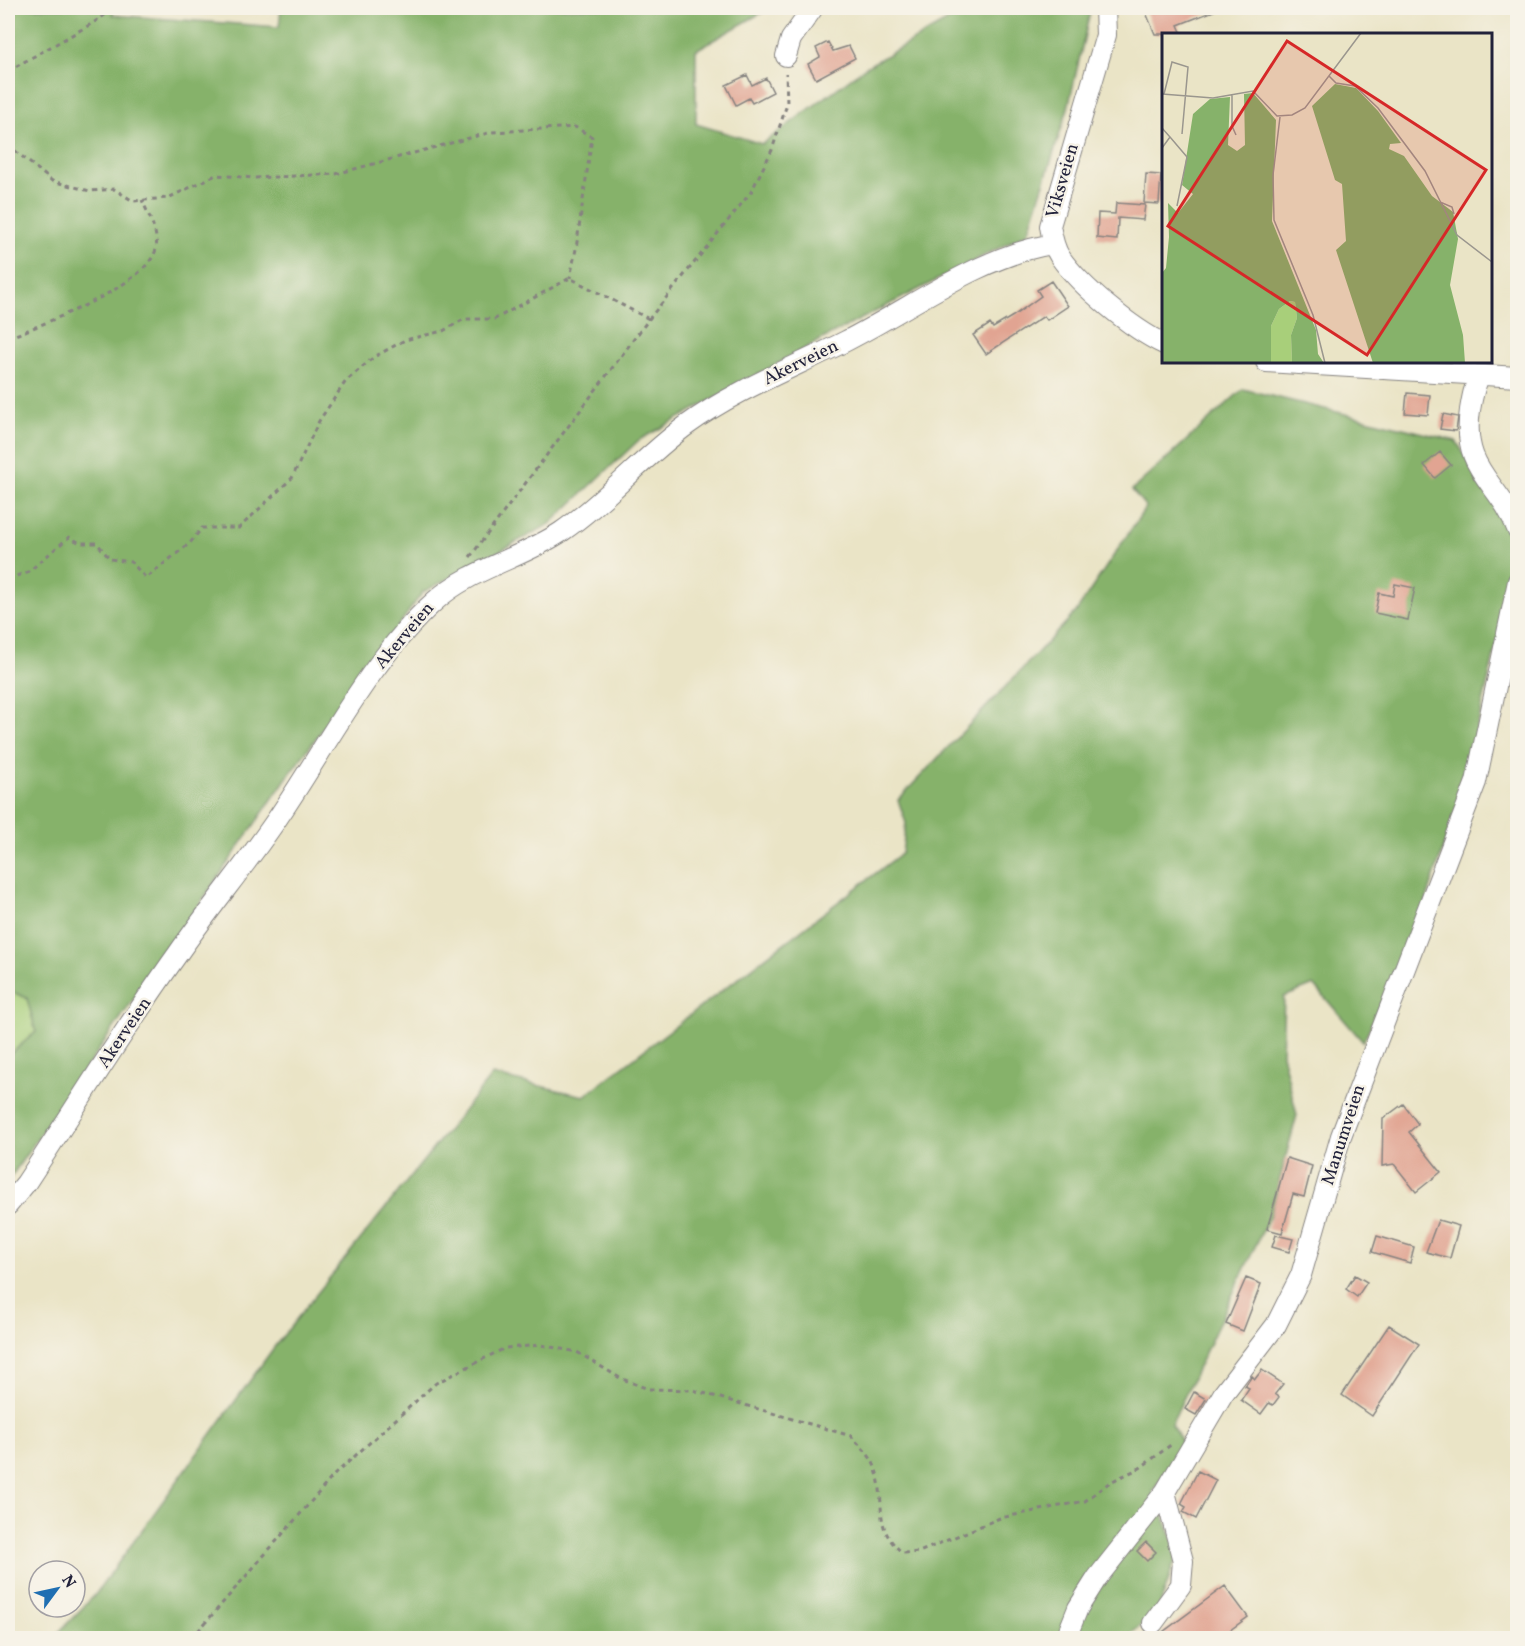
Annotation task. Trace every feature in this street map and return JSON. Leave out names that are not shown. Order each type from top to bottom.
[{"type":"street","points":[[786,56],[791,39],[813,8]]},
{"type":"street","name":"Viksveien","points":[[1105,8],[1106,35],[1050,226],[1053,244],[1075,274],[1112,308],[1140,331],[1162,343]]},
{"type":"street","name":"Akerveien","points":[[8,1205],[26,1183],[176,956],[274,825],[387,655],[437,599],[471,578],[562,531],[653,450],[692,422],[761,383],[898,314],[970,273],[1024,249],[1053,244]]},
{"type":"street","points":[[1282,363],[1518,377]]},
{"type":"street","points":[[1480,375],[1474,384],[1468,443],[1474,460],[1504,503],[1518,531]]},
{"type":"street","name":"Manumveien","points":[[1066,1638],[1078,1608],[1097,1578],[1165,1492],[1222,1394],[1276,1325],[1301,1275],[1341,1136],[1476,782],[1518,582]]},
{"type":"street","points":[[1153,1623],[1181,1585],[1183,1561],[1165,1492]]},
{"type":"path","points":[[8,71],[115,8]]},
{"type":"path","points":[[466,562],[649,319],[751,192],[772,150],[787,104],[786,56]]},
{"type":"path","points":[[8,145],[52,181],[90,191],[114,189],[133,201],[168,198],[216,175],[255,178],[336,174],[492,132],[574,127],[591,137],[570,278],[495,319],[464,319],[443,331],[405,340],[374,357],[346,381],[319,421],[292,478],[239,528],[202,528],[190,543],[146,578],[131,562],[110,559],[97,543],[80,543],[69,537],[27,573],[8,578]]},
{"type":"path","points":[[8,338],[127,284],[150,262],[156,248],[155,230],[142,200]]},
{"type":"path","points":[[570,278],[649,319]]},
{"type":"path","points":[[192,1638],[335,1474],[436,1383],[505,1348],[541,1345],[577,1353],[620,1378],[648,1389],[693,1390],[850,1436],[870,1456],[877,1471],[882,1524],[890,1542],[903,1553],[919,1552],[1000,1518],[1085,1501],[1110,1482],[1140,1468],[1175,1442]]},
{"type":"green space","points":[[8,8],[114,8],[113,15],[279,27],[281,8],[770,8],[696,50],[696,124],[762,144],[866,67],[971,8],[1091,8],[1068,108],[1028,233],[826,337],[639,440],[550,524],[423,592],[286,779],[8,1181],[8,1056],[36,1032],[27,998],[8,990]]},
{"type":"green space","points":[[1243,389],[1456,441],[1487,489],[1511,537],[1512,579],[1463,788],[1420,920],[1363,1042],[1314,985],[1284,997],[1282,1054],[1297,1115],[1270,1215],[1171,1425],[1184,1444],[1153,1491],[1178,1552],[1158,1611],[1126,1638],[53,1638],[72,1619],[87,1619],[87,1603],[275,1346],[492,1075],[584,1096],[902,853],[906,823],[898,800],[1076,612],[1146,507],[1132,490]]},
{"type":"green space","points":[[8,990],[27,998],[36,1032],[8,1056]]},
{"type":"building","points":[[1144,8],[1221,8],[1178,25],[1182,33],[1155,34]]},
{"type":"building","points":[[828,42],[833,51],[849,46],[855,58],[816,79],[808,64],[820,57],[816,48]]},
{"type":"building","points":[[747,75],[752,85],[766,78],[773,92],[752,103],[749,98],[736,105],[726,85]]},
{"type":"building","points":[[1146,174],[1161,175],[1159,204],[1144,203]]},
{"type":"building","points":[[1116,203],[1145,205],[1143,220],[1118,218],[1117,240],[1097,238],[1098,213],[1115,214]]},
{"type":"building","points":[[1051,281],[1068,306],[1047,320],[1044,316],[986,354],[973,335],[990,324],[993,328],[1013,316],[1041,296],[1037,290]]},
{"type":"building","points":[[1407,393],[1430,395],[1428,415],[1405,413]]},
{"type":"building","points":[[1443,414],[1458,417],[1456,431],[1440,429]]},
{"type":"building","points":[[1440,452],[1451,465],[1435,478],[1424,465]]},
{"type":"building","points":[[1395,584],[1415,588],[1408,620],[1375,613],[1379,593],[1393,596]]},
{"type":"building","points":[[1403,1104],[1418,1124],[1409,1132],[1441,1172],[1416,1192],[1394,1164],[1382,1166],[1383,1119]]},
{"type":"building","points":[[1287,1158],[1312,1166],[1304,1197],[1293,1194],[1282,1233],[1267,1229]]},
{"type":"building","points":[[1438,1220],[1459,1226],[1450,1258],[1426,1252]]},
{"type":"building","points":[[1276,1235],[1293,1239],[1289,1252],[1272,1247]]},
{"type":"building","points":[[1377,1236],[1414,1247],[1410,1263],[1372,1252]]},
{"type":"building","points":[[1355,1275],[1367,1282],[1357,1297],[1346,1289]]},
{"type":"building","points":[[1246,1278],[1261,1284],[1243,1331],[1226,1324]]},
{"type":"building","points":[[1389,1325],[1419,1344],[1372,1416],[1342,1395]]},
{"type":"building","points":[[1262,1370],[1283,1384],[1275,1394],[1279,1397],[1273,1405],[1269,1403],[1261,1414],[1241,1400],[1249,1388],[1245,1386],[1252,1376],[1255,1379]]},
{"type":"building","points":[[1194,1392],[1206,1399],[1196,1415],[1185,1409]]},
{"type":"building","points":[[1198,1471],[1216,1480],[1196,1519],[1183,1512],[1186,1507],[1181,1504]]},
{"type":"building","points":[[1146,1542],[1156,1552],[1147,1561],[1137,1551]]},
{"type":"building","points":[[1225,1586],[1248,1617],[1219,1638],[1168,1638],[1163,1632]]}]
